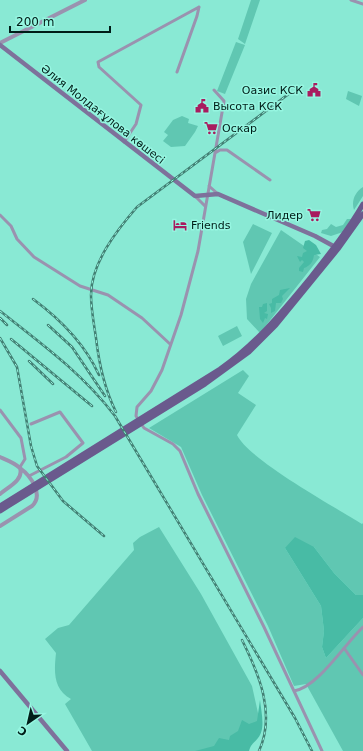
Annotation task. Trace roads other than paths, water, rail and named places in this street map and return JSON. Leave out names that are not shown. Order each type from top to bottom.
[{"type":"main road","name":"Әлия Молдағұлова көшесі","points":[[0,44],[124,142],[196,196]]},
{"type":"main road","points":[[196,196],[218,194],[315,236],[336,247]]},
{"type":"main road","points":[[336,247],[363,204]]},
{"type":"main road","points":[[0,506],[23,494],[146,418],[220,369],[256,341],[277,318],[363,214]]},
{"type":"main road","points":[[0,511],[23,494]]},
{"type":"main road","points":[[0,671],[67,751]]},
{"type":"street","points":[[0,44],[85,0]]},
{"type":"street","points":[[351,0],[363,4]]},
{"type":"street","points":[[124,142],[136,124],[141,105],[99,67],[98,62],[199,7],[177,72]]},
{"type":"street","points":[[214,90],[224,101],[198,251],[181,315],[157,380],[137,408],[136,416],[144,428],[173,444],[180,451],[198,494],[322,751]]},
{"type":"street","points":[[215,153],[220,150],[227,150],[270,180]]},
{"type":"street","points":[[209,186],[218,194]]},
{"type":"street","points":[[196,196],[205,206]]},
{"type":"street","points":[[0,214],[11,226],[17,239],[34,256],[80,286],[108,295],[142,318],[170,344]]},
{"type":"street","points":[[0,410],[21,438],[25,459],[20,467],[21,474],[19,478]]},
{"type":"street","points":[[0,494],[19,478],[29,476],[66,457],[83,443],[60,412],[31,424]]},
{"type":"street","points":[[0,457],[20,467],[29,476],[37,493],[35,503],[0,526]]},
{"type":"street","points":[[294,691],[311,685],[363,627]]},
{"type":"street","points":[[344,648],[363,675]]},
{"type":"railway","points":[[116,412],[108,394],[100,367],[91,300],[92,283],[100,259],[121,226],[137,207],[290,93]]},
{"type":"railway","points":[[33,299],[53,315],[71,333],[87,353],[99,375]]},
{"type":"railway","points":[[0,311],[61,360],[89,386],[115,416],[295,718],[312,751]]},
{"type":"railway","points":[[0,318],[7,325]]},
{"type":"railway","points":[[48,325],[72,347],[105,396]]},
{"type":"railway","points":[[0,338],[17,367],[31,446],[37,466],[63,501],[104,536]]},
{"type":"railway","points":[[11,339],[92,406]]},
{"type":"railway","points":[[29,361],[53,384]]},
{"type":"railway","points":[[242,640],[259,680],[266,709],[264,737],[259,751]]},
{"type":"place","name":"Оазис КСК","points":[[314,90]]},
{"type":"place","name":"Высота КСК","points":[[202,106]]},
{"type":"place","name":"Оскар","points":[[211,128]]},
{"type":"place","name":"Лидер","points":[[314,215]]},
{"type":"place","name":"Friends","points":[[180,225]]}]
